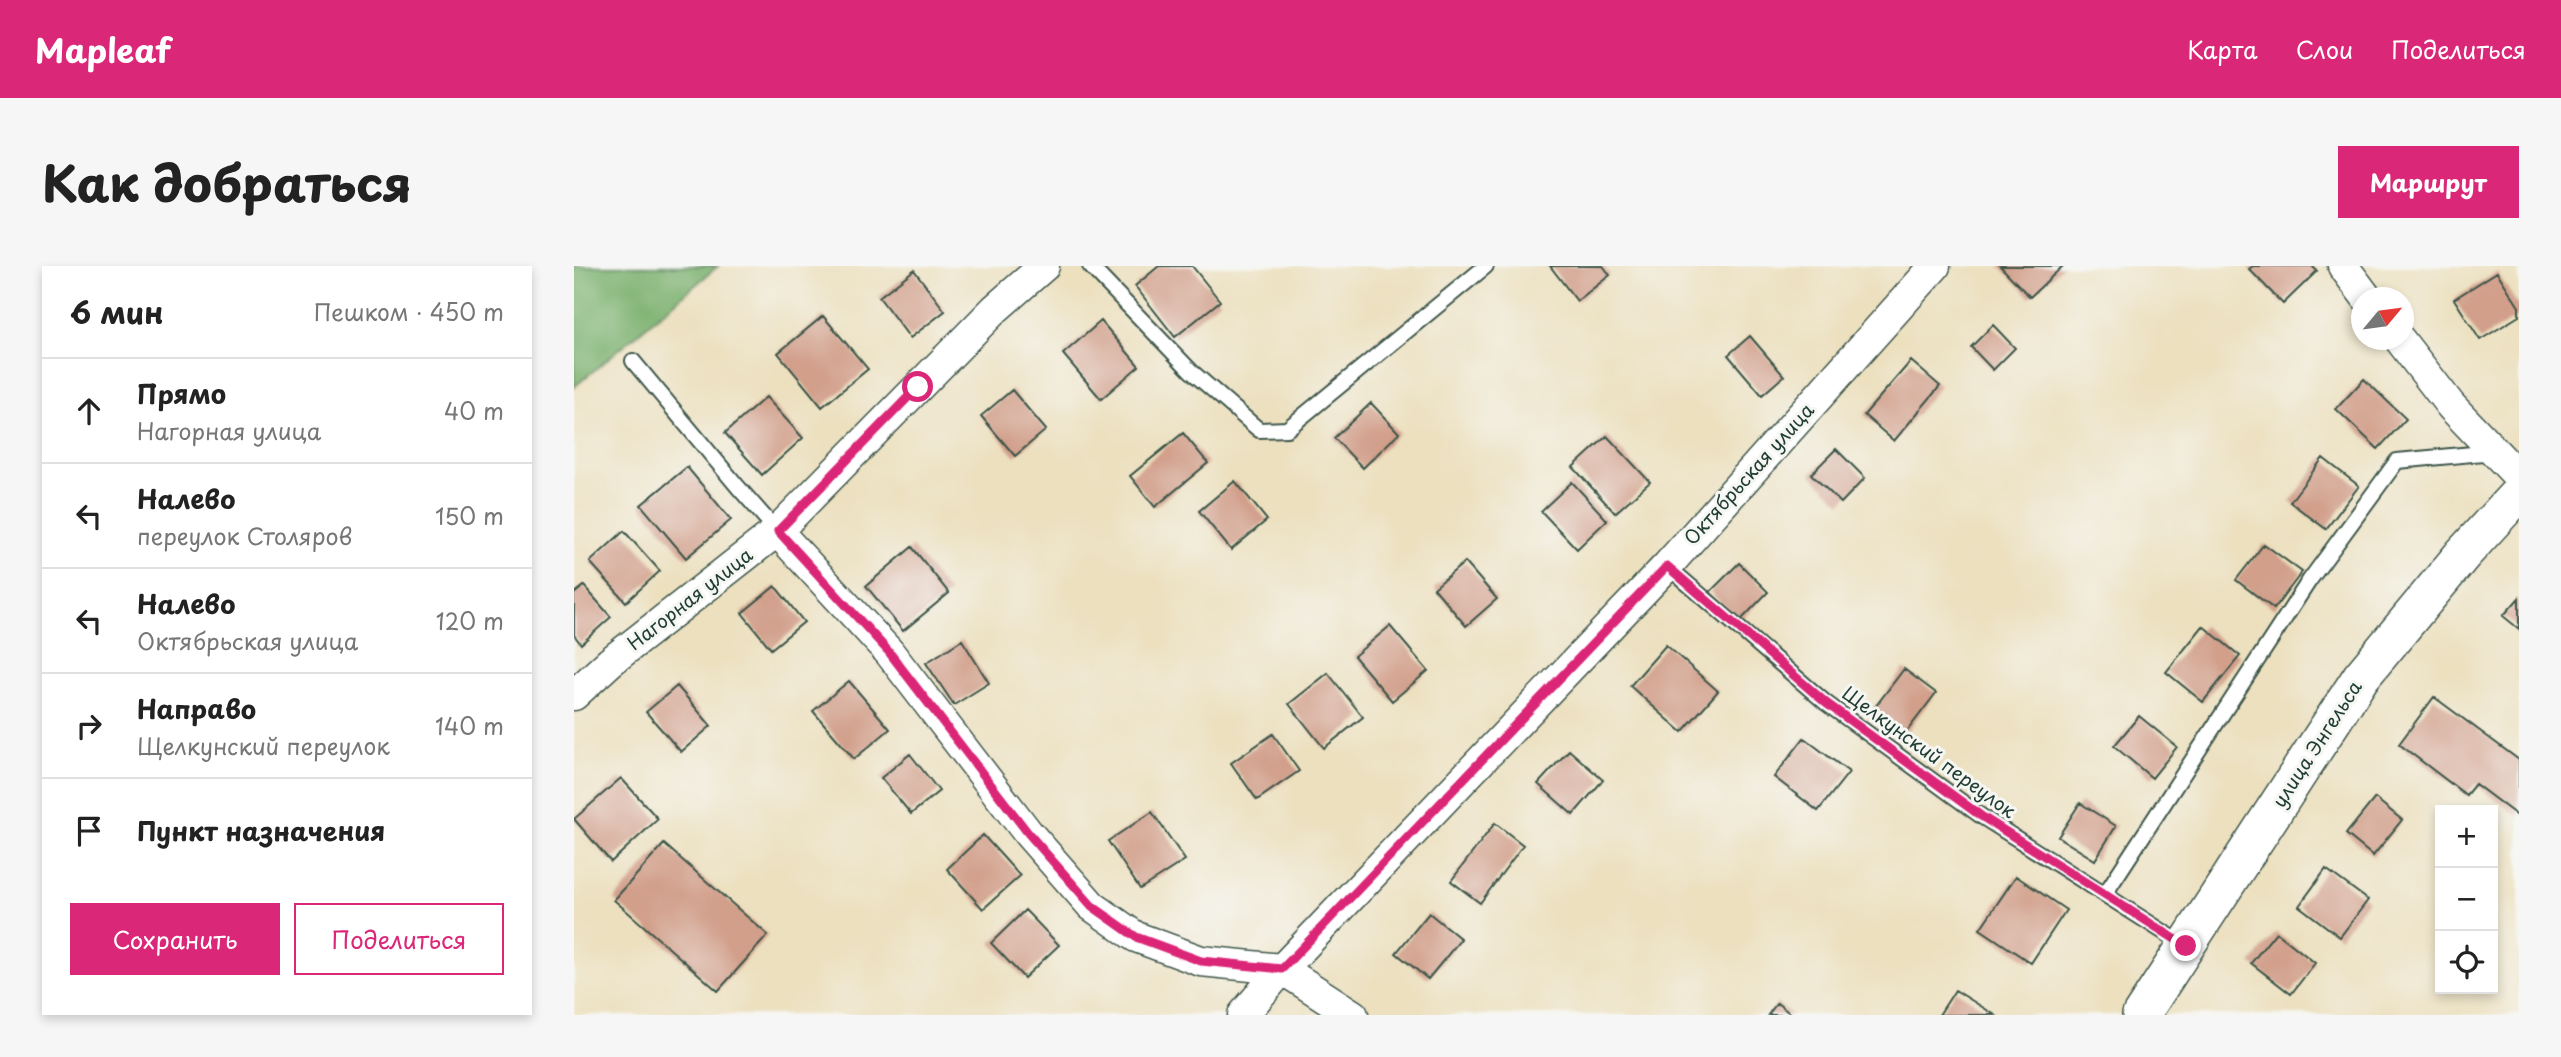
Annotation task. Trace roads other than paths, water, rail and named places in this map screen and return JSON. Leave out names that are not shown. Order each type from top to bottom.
[{"type":"street","name":"Нагорная улица","points":[[574,695],[610,662],[778,531],[995,309],[1044,266]]},
{"type":"street","name":"Октябрьская улица","points":[[1243,1015],[1282,969],[1667,566],[1935,266]]},
{"type":"street","points":[[2343,266],[2359,287]]},
{"type":"street","points":[[2408,350],[2451,406],[2519,477]]},
{"type":"street","name":"улица Энгельса","points":[[2141,1015],[2361,677],[2463,554],[2519,493]]},
{"type":"street","points":[[778,531],[889,652],[1028,833],[1092,906],[1136,937],[1201,961],[1282,969],[1353,1015]]},
{"type":"lane","points":[[1090,266],[1191,371],[1259,430],[1287,429],[1486,266]]},
{"type":"lane","points":[[633,361],[738,488],[778,531]]},
{"type":"lane","points":[[2105,894],[2309,581],[2397,461],[2495,452]]},
{"type":"lane","name":"Щелкунский переулок","points":[[1667,566],[1826,703],[1981,816],[2186,946]]}]
